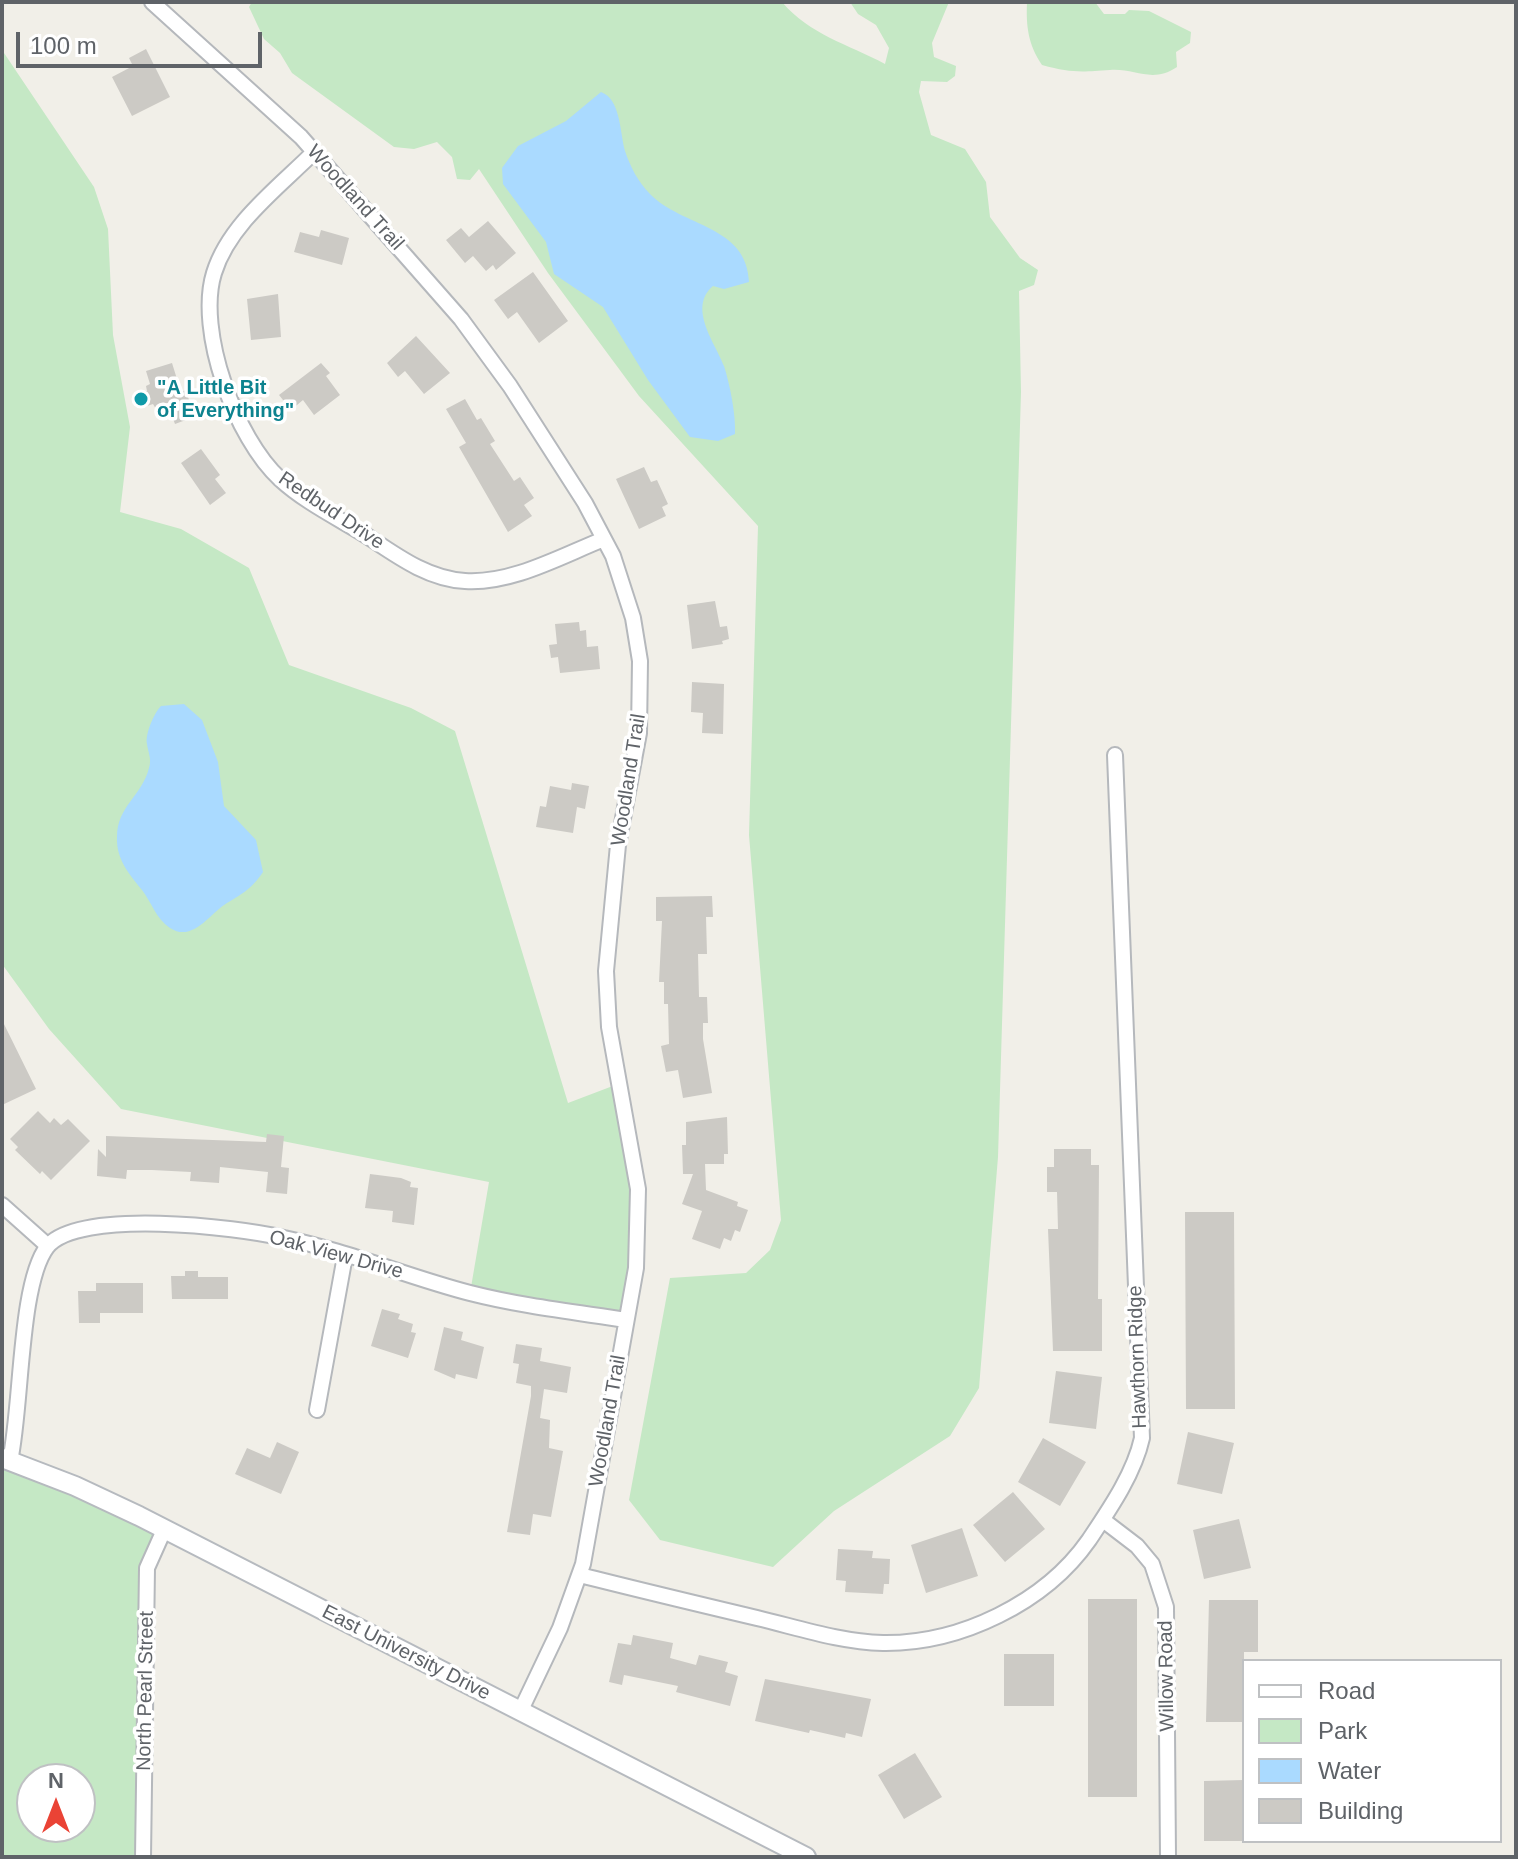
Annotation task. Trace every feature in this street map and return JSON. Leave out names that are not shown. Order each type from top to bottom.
[{"type":"main road","name":"East University Drive","points":[[6,1459],[75,1486],[164,1530],[806,1857]]},
{"type":"street","name":"Woodland Trail","points":[[152,2],[314,152],[486,352],[604,539],[621,576],[633,618],[642,700],[612,894],[606,971],[609,1027],[638,1189],[637,1255],[580,1575],[560,1628],[520,1712]]},
{"type":"street","name":"Redbud Drive","points":[[314,152],[234,235],[221,253],[209,298],[211,336],[240,421],[259,456],[293,490],[412,565],[451,580],[479,581],[507,577],[604,539]]},
{"type":"street","name":"Hawthorn Ridge","points":[[580,1575],[840,1639],[904,1642],[968,1627],[1025,1600],[1077,1556],[1103,1520],[1139,1451],[1142,1438],[1115,755]]},
{"type":"street","points":[[2,1205],[48,1246],[32,1275],[17,1429],[6,1459]]},
{"type":"street","name":"Oak View Drive","points":[[48,1246],[74,1229],[105,1223],[257,1233],[470,1293],[626,1320]]},
{"type":"street","points":[[317,1410],[345,1256]]},
{"type":"street","name":"Willow Road","points":[[1103,1520],[1137,1546],[1152,1564],[1166,1607],[1168,1857]]},
{"type":"street","name":"North Pearl Street","points":[[143,1857],[147,1568],[164,1530]]},
{"type":"green space","points":[[252,2],[782,2],[817,31],[885,64],[889,48],[876,25],[858,14],[850,2],[949,2],[932,43],[934,57],[956,66],[955,76],[947,82],[921,81],[919,92],[931,135],[965,149],[986,182],[990,217],[1020,258],[1038,270],[1034,285],[1019,291],[1021,392],[998,1157],[979,1388],[950,1436],[834,1511],[773,1567],[660,1540],[629,1500],[670,1278],[746,1273],[770,1250],[781,1220],[749,835],[758,526],[639,396],[548,273],[479,169],[470,180],[457,179],[452,157],[437,142],[414,149],[394,147],[292,73],[280,53],[264,39],[249,7]]},
{"type":"green space","points":[[1027,2],[1095,2],[1104,14],[1149,11],[1191,32],[1190,43],[1176,52],[1177,67],[1160,74],[1052,68],[1042,65],[1034,50],[1028,27]]},
{"type":"green space","points":[[2,50],[94,187],[108,229],[113,335],[130,427],[120,512],[181,529],[249,568],[289,665],[411,708],[455,731],[568,1103],[618,1084],[636,1163],[626,1320],[470,1293],[489,1182],[121,1109],[49,1029],[2,964]]},
{"type":"green space","points":[[2,1458],[164,1530],[151,1555],[143,1857],[2,1857]]},
{"type":"water","points":[[601,92],[608,96],[616,109],[627,157],[650,194],[663,205],[725,238],[737,249],[745,263],[749,282],[724,289],[713,286],[703,305],[706,326],[724,366],[735,418],[735,434],[718,441],[690,437],[648,380],[603,307],[554,274],[546,242],[503,184],[502,168],[518,146],[566,121]]},
{"type":"water","points":[[184,704],[202,720],[218,762],[224,806],[256,840],[263,872],[247,890],[201,925],[178,932],[165,924],[124,866],[117,837],[121,817],[146,778],[150,759],[147,740],[153,718],[161,706]]},
{"type":"building","points":[[146,49],[170,97],[132,116],[112,77],[133,66],[129,58]]},
{"type":"building","points":[[488,221],[516,253],[496,270],[493,265],[486,271],[473,256],[465,263],[446,240],[461,228],[469,237]]},
{"type":"building","points":[[321,230],[349,238],[342,265],[294,252],[300,232],[319,237]]},
{"type":"building","points":[[533,272],[568,321],[539,343],[517,312],[508,319],[494,300]]},
{"type":"building","points":[[278,294],[281,337],[251,340],[247,299]]},
{"type":"building","points":[[416,336],[450,373],[424,394],[405,371],[398,377],[387,363]]},
{"type":"building","points":[[172,363],[181,392],[186,390],[194,417],[175,424],[172,416],[162,419],[153,404],[144,407],[139,393],[147,391],[146,386],[150,384],[146,371]]},
{"type":"building","points":[[321,363],[330,373],[326,376],[340,395],[314,415],[303,400],[291,410],[279,395]]},
{"type":"building","points":[[465,399],[477,420],[481,418],[495,441],[490,444],[514,481],[520,477],[534,498],[524,505],[532,516],[508,532],[459,447],[466,443],[446,409]]},
{"type":"building","points":[[201,449],[220,475],[215,479],[226,493],[210,505],[181,463]]},
{"type":"building","points":[[644,467],[651,482],[657,480],[668,504],[662,507],[666,516],[639,529],[616,479]]},
{"type":"building","points":[[715,601],[720,627],[727,626],[729,639],[722,641],[723,644],[692,649],[687,605]]},
{"type":"building","points":[[579,622],[580,631],[586,630],[587,647],[598,646],[600,669],[560,673],[558,657],[551,658],[549,645],[557,644],[555,624]]},
{"type":"building","points":[[692,682],[724,684],[723,734],[702,733],[703,713],[691,712]]},
{"type":"building","points":[[572,783],[589,786],[585,809],[577,807],[573,833],[536,827],[540,806],[546,807],[550,786],[571,790]]},
{"type":"building","points":[[712,896],[713,917],[706,917],[707,954],[698,954],[699,997],[707,997],[708,1023],[703,1023],[703,1039],[712,1093],[683,1098],[678,1070],[666,1072],[661,1046],[669,1044],[668,1004],[664,1004],[664,982],[659,982],[662,921],[656,921],[656,897]]},
{"type":"building","points":[[2,1020],[36,1089],[2,1105]]},
{"type":"building","points":[[38,1111],[50,1123],[54,1118],[61,1125],[68,1119],[90,1141],[51,1180],[42,1171],[40,1174],[15,1150],[18,1147],[10,1139]]},
{"type":"building","points":[[727,1117],[728,1154],[724,1154],[724,1164],[705,1164],[706,1190],[738,1202],[737,1206],[748,1210],[740,1232],[735,1230],[731,1241],[724,1238],[720,1249],[692,1239],[702,1211],[682,1204],[693,1174],[683,1174],[682,1145],[686,1145],[686,1122]]},
{"type":"building","points":[[267,1134],[284,1136],[281,1167],[289,1168],[287,1194],[266,1192],[268,1172],[220,1167],[219,1183],[190,1181],[191,1172],[127,1170],[126,1179],[97,1176],[98,1149],[106,1157],[106,1136],[266,1142]]},
{"type":"building","points":[[1054,1149],[1091,1149],[1091,1165],[1099,1165],[1098,1299],[1102,1299],[1102,1351],[1053,1351],[1048,1229],[1058,1229],[1057,1192],[1047,1192],[1047,1167],[1054,1167]]},
{"type":"building","points":[[370,1174],[401,1178],[411,1182],[410,1187],[418,1188],[414,1225],[392,1222],[393,1211],[365,1208]]},
{"type":"building","points":[[1185,1212],[1234,1212],[1235,1409],[1186,1409]]},
{"type":"building","points":[[185,1271],[198,1271],[198,1277],[228,1277],[228,1299],[172,1299],[171,1276],[185,1276]]},
{"type":"building","points":[[96,1283],[143,1283],[143,1313],[100,1313],[100,1323],[79,1323],[78,1291],[96,1291]]},
{"type":"building","points":[[382,1309],[400,1314],[398,1319],[413,1324],[411,1332],[416,1333],[408,1358],[371,1346]]},
{"type":"building","points":[[444,1327],[463,1332],[461,1340],[484,1347],[477,1379],[456,1374],[455,1379],[434,1370]]},
{"type":"building","points":[[516,1344],[542,1348],[540,1361],[571,1367],[567,1393],[544,1389],[540,1418],[550,1420],[549,1448],[563,1451],[551,1517],[533,1514],[530,1535],[507,1532],[531,1396],[531,1386],[516,1383],[519,1364],[513,1363]]},
{"type":"building","points":[[1056,1371],[1102,1377],[1096,1429],[1049,1423]]},
{"type":"building","points":[[1188,1432],[1234,1443],[1222,1494],[1177,1484]]},
{"type":"building","points":[[1043,1438],[1086,1462],[1060,1506],[1018,1482]]},
{"type":"building","points":[[277,1442],[299,1452],[281,1494],[235,1474],[247,1448],[270,1458]]},
{"type":"building","points":[[1013,1492],[1045,1529],[1005,1562],[973,1525]]},
{"type":"building","points":[[1239,1519],[1251,1568],[1204,1579],[1193,1530]]},
{"type":"building","points":[[962,1528],[978,1576],[926,1593],[911,1545]]},
{"type":"building","points":[[838,1549],[873,1551],[872,1558],[890,1559],[889,1584],[884,1584],[883,1594],[845,1592],[846,1581],[836,1580]]},
{"type":"building","points":[[1088,1599],[1137,1599],[1137,1797],[1088,1797]]},
{"type":"building","points":[[1209,1600],[1258,1600],[1258,1652],[1244,1652],[1242,1659],[1242,1722],[1206,1722]]},
{"type":"building","points":[[633,1635],[673,1643],[670,1658],[696,1665],[699,1655],[728,1662],[725,1672],[738,1676],[730,1706],[676,1692],[678,1686],[624,1675],[622,1685],[609,1682],[618,1643],[631,1645]]},
{"type":"building","points":[[1004,1654],[1054,1654],[1054,1706],[1004,1706]]},
{"type":"building","points":[[765,1679],[871,1699],[862,1737],[846,1733],[845,1738],[810,1730],[809,1733],[755,1721]]},
{"type":"building","points":[[915,1753],[942,1797],[904,1819],[878,1775]]},
{"type":"building","points":[[1242,1780],[1242,1841],[1204,1841],[1204,1781]]},
{"type":"place","name":"\"A Little Bit of Everything\"","points":[[141,399]]}]
